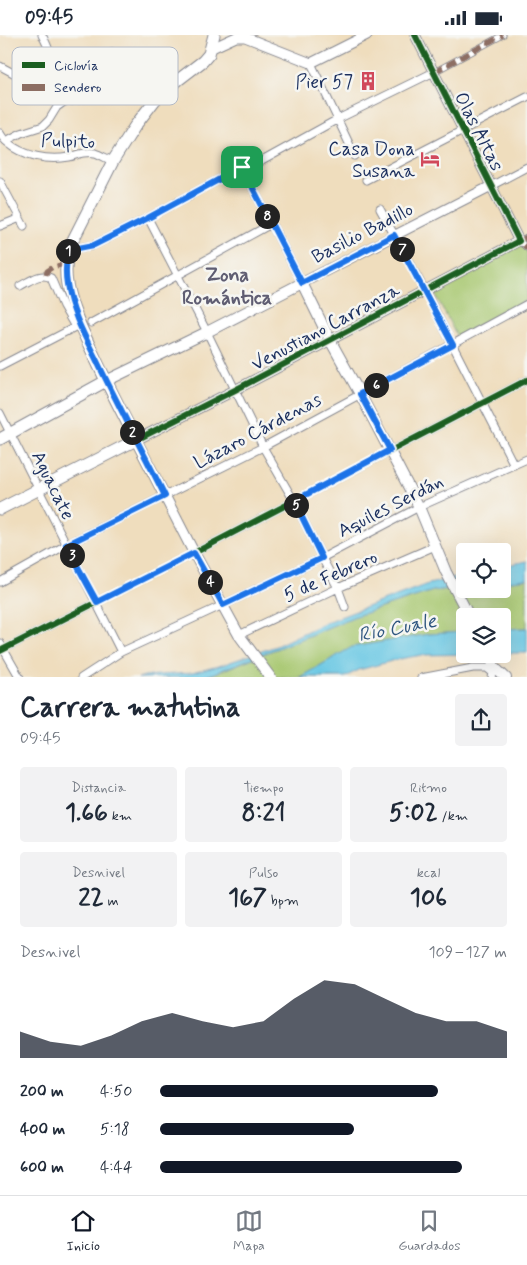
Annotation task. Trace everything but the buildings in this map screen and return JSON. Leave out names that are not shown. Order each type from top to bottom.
[{"type":"main road","points":[[178,80],[209,54],[214,35]]},
{"type":"main road","points":[[150,105],[113,161],[68,250],[66,282],[70,301],[106,381],[194,553],[243,641],[271,677]]},
{"type":"main road","points":[[302,283],[330,340],[390,450],[418,507],[446,572],[465,608]]},
{"type":"main road","name":"Basilio Badillo","points":[[0,439],[106,381],[302,283]]},
{"type":"main road","name":"Venustiano Carranza","points":[[0,509],[136,440]]},
{"type":"main road","points":[[494,673],[506,677]]},
{"type":"street","points":[[42,35],[48,47]]},
{"type":"street","points":[[311,63],[367,35]]},
{"type":"street","name":"Olas Altas","points":[[415,35],[491,186],[523,239]]},
{"type":"street","points":[[262,161],[338,119],[434,72],[503,35]]},
{"type":"street","points":[[210,49],[238,36],[311,63],[355,156]]},
{"type":"street","points":[[0,66],[12,72]]},
{"type":"street","points":[[366,180],[527,97]]},
{"type":"street","points":[[6,141],[21,133],[43,126],[59,105]]},
{"type":"street","name":"Pulpito","points":[[0,133],[6,141],[21,151],[43,158],[56,159],[83,153],[96,153],[113,161]]},
{"type":"street","points":[[68,250],[94,245],[242,167],[302,283]]},
{"type":"street","name":"Basilio Badillo","points":[[302,283],[527,167]]},
{"type":"street","points":[[0,181],[24,226]]},
{"type":"street","points":[[380,209],[425,291],[514,465]]},
{"type":"street","points":[[0,226],[20,218]]},
{"type":"street","points":[[148,218],[207,332],[263,447],[294,501],[346,607]]},
{"type":"street","points":[[0,366],[177,275],[271,223]]},
{"type":"street","points":[[523,239],[527,248]]},
{"type":"street","name":"Venustiano Carranza","points":[[136,440],[523,239]]},
{"type":"street","points":[[20,286],[39,276],[46,275],[51,278],[63,307],[82,325]]},
{"type":"street","name":"Lázaro Cárdenas","points":[[0,582],[66,545],[263,447],[527,304]]},
{"type":"street","points":[[20,677],[1,648],[194,553],[527,380]]},
{"type":"street","name":"Aguacate","points":[[0,413],[121,652]]},
{"type":"street","name":"Aquiles Serdán","points":[[81,677],[121,652],[322,558],[418,507],[527,459]]},
{"type":"street","name":"5 de Febrero","points":[[243,641],[338,588],[435,546]]},
{"type":"street","points":[[421,677],[487,668],[494,673]]},
{"type":"green space","points":[[521,243],[527,250],[527,300],[457,337],[433,290]]},
{"type":"green space","points":[[527,579],[527,628],[511,629],[511,608],[456,608],[456,632],[429,634],[353,647],[300,677],[206,677],[353,617],[433,591],[456,588],[456,598],[511,598],[511,581]]},
{"type":"water","points":[[527,561],[527,579],[511,581],[511,564]]},
{"type":"water","points":[[456,577],[456,588],[433,591],[353,617],[204,677],[142,677],[192,673],[222,665],[276,646],[324,623],[425,585]]},
{"type":"water","points":[[527,628],[527,653],[511,653],[511,629]]},
{"type":"water","points":[[456,632],[456,654],[422,655],[399,659],[359,670],[345,677],[300,677],[352,647],[429,634]]},
{"type":"marked path","points":[[434,72],[503,35]]},
{"type":"marked path","points":[[527,237],[519,241],[527,248]]},
{"type":"marked path","points":[[46,275],[47,271],[53,267],[66,264]]},
{"type":"cycle path","points":[[136,440],[519,241],[415,35]]},
{"type":"cycle path","points":[[0,651],[194,553],[527,380]]},
{"type":"place","name":"Pier 57","points":[[368,81]]},
{"type":"place","name":"Casa Dona Susana","points":[[430,159]]},
{"type":"district","name":"Zona Romántica","points":[[227,286]]},
{"type":"route","points":[[242,167],[302,283],[394,235],[453,345],[360,394],[390,450],[294,501],[322,558],[223,605],[194,553],[97,602],[66,545],[165,496],[106,381],[77,319],[70,301],[66,282],[68,250],[94,245],[242,167]]},
{"type":"water label","name":"Río Cuale","points":[[397,627]]}]
